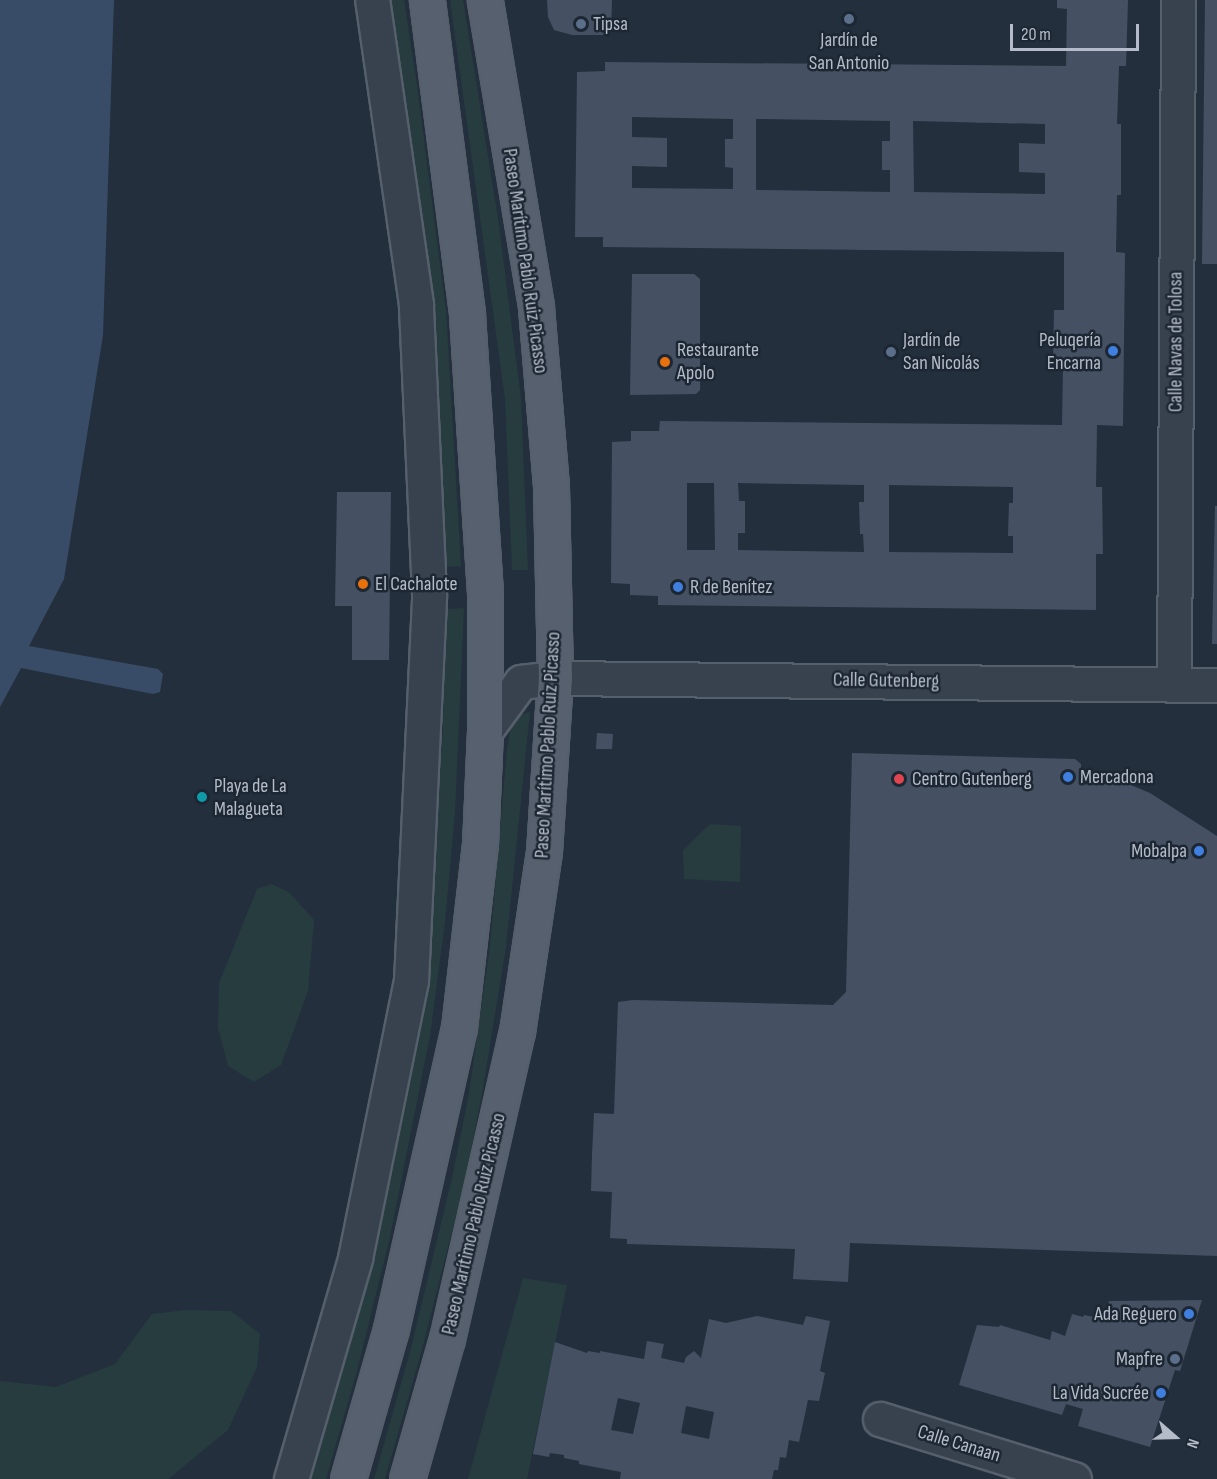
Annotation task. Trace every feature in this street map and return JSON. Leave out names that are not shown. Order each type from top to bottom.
[{"type":"main road","points":[[348,1479],[391,1329],[459,1028],[480,845],[485,731],[485,593],[467,313],[427,0]]},
{"type":"main road","name":"Paseo Marítimo Pablo Ruiz Picasso","points":[[407,1479],[447,1339],[517,1032],[544,852],[555,678],[551,486],[536,306],[485,0]]},
{"type":"street","points":[[291,1479],[355,1258],[411,981],[429,594],[416,304],[372,0]]},
{"type":"street","name":"Calle Navas de Tolosa","points":[[1174,684],[1178,0]]},
{"type":"street","name":"Calle Gutenberg","points":[[485,731],[521,682],[555,678],[1217,685]]},
{"type":"street","name":"Calle Canaan","points":[[879,1419],[1074,1479]]},
{"type":"green space","points":[[387,0],[404,0],[417,85],[446,311],[461,566],[443,567]]},
{"type":"green space","points":[[450,0],[463,0],[499,225],[521,399],[528,570],[512,570],[505,399]]},
{"type":"green space","points":[[464,608],[455,813],[445,922],[430,1036],[390,1237],[357,1371],[326,1479],[305,1479],[429,918],[443,729],[445,609]]},
{"type":"green space","points":[[530,712],[506,947],[482,1094],[465,1180],[421,1353],[385,1479],[374,1479],[410,1352],[452,1178],[469,1093],[490,946],[507,749],[511,728],[520,715]]},
{"type":"green space","points":[[710,824],[741,826],[740,882],[684,879],[683,850]]},
{"type":"green space","points":[[271,884],[289,892],[314,920],[308,991],[281,1065],[254,1082],[228,1066],[218,1028],[219,983],[257,889]]},
{"type":"green space","points":[[523,1278],[567,1285],[527,1479],[468,1479]]},
{"type":"green space","points":[[186,1310],[231,1311],[260,1334],[257,1367],[228,1430],[168,1479],[0,1479],[0,1381],[56,1387],[115,1364],[152,1314]]},
{"type":"water","points":[[0,0],[114,0],[103,335],[64,579],[29,646],[158,669],[163,674],[160,692],[153,694],[21,668],[0,707]]},
{"type":"building","name":"Tipsa","points":[[547,0],[612,0],[611,30],[604,35],[572,35],[554,30],[548,17]]},
{"type":"building","points":[[1057,0],[1128,0],[1126,66],[1119,66],[1117,124],[1121,124],[1121,195],[1117,195],[1116,252],[1125,253],[1123,426],[1097,425],[1096,487],[1102,487],[1103,554],[1096,554],[1096,610],[658,605],[658,596],[630,595],[630,584],[611,583],[612,442],[631,441],[631,431],[659,431],[660,421],[1062,425],[1063,367],[1053,367],[1054,310],[1064,310],[1064,252],[603,247],[603,237],[575,237],[577,72],[605,71],[605,62],[1066,66],[1067,9],[1057,8]],"holes":[[[632,117],[733,119],[733,139],[725,139],[725,167],[733,168],[733,189],[632,188],[632,166],[667,167],[667,138],[632,137]],[[756,119],[890,121],[890,141],[882,141],[882,170],[890,170],[890,192],[756,190]],[[913,121],[1045,124],[1045,144],[1019,143],[1019,172],[1045,173],[1045,194],[914,192]],[[687,483],[714,483],[715,550],[687,550]],[[738,483],[864,485],[864,502],[859,502],[860,534],[863,534],[864,552],[738,550],[738,533],[745,533],[745,501],[739,501]],[[889,485],[1013,487],[1013,503],[1009,503],[1008,536],[1013,536],[1013,553],[889,552]]]},
{"type":"building","points":[[1205,0],[1217,0],[1217,264],[1202,264]]},
{"type":"building","name":"Restaurante Apolo","points":[[632,274],[694,274],[700,279],[700,390],[696,394],[630,395]]},
{"type":"building","name":"El Cachalote","points":[[337,492],[391,492],[389,660],[352,660],[352,606],[335,606]]},
{"type":"building","points":[[1215,506],[1217,506],[1217,644],[1212,644]]},
{"type":"building","points":[[597,733],[613,734],[612,749],[596,749]]},
{"type":"building","points":[[852,753],[1075,759],[1081,764],[1081,776],[1126,783],[1150,793],[1217,836],[1217,1256],[850,1243],[848,1282],[793,1279],[795,1249],[627,1244],[627,1239],[610,1238],[612,1192],[591,1191],[592,1155],[594,1113],[614,1114],[618,1002],[633,1000],[833,1005],[846,992]]},
{"type":"building","points":[[1202,1300],[1180,1371],[1175,1370],[1150,1447],[1078,1426],[1083,1409],[1066,1404],[1062,1415],[959,1385],[977,1325],[999,1327],[1000,1325],[1050,1340],[1052,1331],[1065,1336],[1072,1314],[1094,1317],[1095,1313],[1105,1316],[1109,1301]]},
{"type":"building","points":[[757,1316],[803,1325],[806,1316],[830,1321],[820,1371],[825,1373],[819,1401],[808,1400],[799,1442],[789,1440],[786,1458],[780,1457],[778,1470],[774,1470],[772,1479],[620,1479],[621,1472],[579,1464],[579,1461],[564,1458],[564,1455],[550,1453],[549,1457],[533,1454],[555,1342],[587,1353],[588,1351],[600,1353],[600,1351],[644,1359],[647,1341],[664,1344],[661,1358],[684,1363],[686,1357],[694,1351],[701,1358],[709,1319],[726,1323]],"holes":[[[618,1398],[640,1403],[633,1434],[611,1430]],[[686,1406],[714,1412],[709,1439],[681,1433]]]},
{"type":"place","name":"Jardín de San Antonio","points":[[849,19]]},
{"type":"place","name":"Tipsa","points":[[581,24]]},
{"type":"place","name":"Peluqería Encarna","points":[[1113,351]]},
{"type":"place","name":"Jardín de San Nicolás","points":[[891,352]]},
{"type":"place","name":"Restaurante Apolo","points":[[665,362]]},
{"type":"place","name":"El Cachalote","points":[[363,584]]},
{"type":"place","name":"R de Benítez","points":[[678,587]]},
{"type":"place","name":"Mercadona","points":[[1068,777]]},
{"type":"place","name":"Centro Gutenberg","points":[[899,779]]},
{"type":"place","name":"Playa de La Malagueta","points":[[202,797]]},
{"type":"place","name":"Mobalpa","points":[[1199,851]]},
{"type":"place","name":"Ada Reguero","points":[[1189,1314]]},
{"type":"place","name":"Mapfre","points":[[1175,1359]]},
{"type":"place","name":"La Vida Sucrée","points":[[1161,1393]]}]
